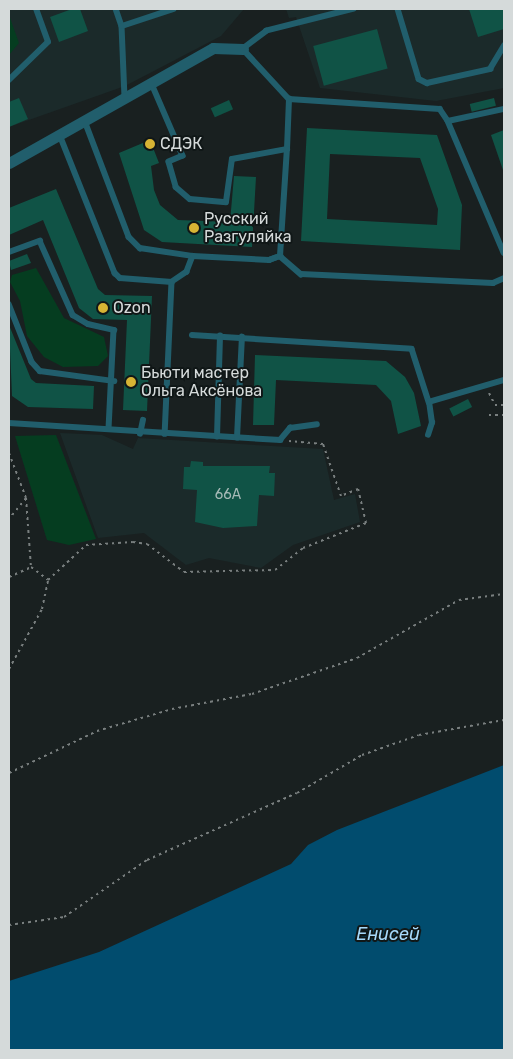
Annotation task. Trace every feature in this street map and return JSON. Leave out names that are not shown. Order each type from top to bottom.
[{"type":"street","points":[[9,163],[85,122],[213,48],[243,49]]},
{"type":"lane","points":[[9,80],[48,42],[36,9]]},
{"type":"lane","points":[[116,9],[122,26],[125,98]]},
{"type":"lane","points":[[122,26],[173,9]]},
{"type":"lane","points":[[354,9],[267,31],[243,49],[289,99],[440,109],[448,121],[504,253]]},
{"type":"lane","points":[[398,9],[419,79],[427,83],[490,69],[504,46]]},
{"type":"lane","points":[[152,84],[183,156],[169,162],[176,187],[190,198],[226,202],[232,159],[287,149]]},
{"type":"lane","points":[[280,256],[289,99]]},
{"type":"lane","points":[[448,121],[504,109]]},
{"type":"lane","points":[[85,122],[129,237],[140,248],[193,256],[269,260],[280,256]]},
{"type":"lane","points":[[60,135],[115,273],[120,278],[172,282],[187,272],[193,256]]},
{"type":"lane","points":[[9,252],[40,241],[72,315],[88,324],[114,330],[114,381],[109,428]]},
{"type":"lane","points":[[280,256],[301,274],[493,283],[504,278]]},
{"type":"lane","points":[[165,434],[172,282]]},
{"type":"lane","points":[[9,304],[32,362],[40,371],[114,381]]},
{"type":"lane","points":[[192,335],[412,349],[429,402],[432,423],[428,435]]},
{"type":"lane","points":[[217,437],[220,336]]},
{"type":"lane","points":[[237,438],[242,338]]},
{"type":"lane","points":[[429,402],[486,387],[504,380]]},
{"type":"lane","points":[[140,434],[143,420]]},
{"type":"lane","points":[[9,423],[109,428],[140,434],[280,440],[290,428],[317,424]]},
{"type":"path","points":[[486,387],[494,405],[504,406]]},
{"type":"path","points":[[489,415],[504,415]]},
{"type":"path","points":[[9,669],[42,609],[48,580],[86,545],[133,542],[147,544],[184,572],[275,570],[303,548],[366,523],[358,489],[342,496],[323,444],[280,440]]},
{"type":"path","points":[[9,453],[26,498],[30,567]]},
{"type":"path","points":[[9,519],[26,498]]},
{"type":"path","points":[[30,567],[48,580]]},
{"type":"path","points":[[9,576],[30,567]]},
{"type":"path","points":[[9,773],[97,731],[172,709],[252,694],[357,658],[458,600],[504,594]]},
{"type":"path","points":[[9,925],[64,917],[148,860],[297,793],[362,755],[419,735],[504,720]]},
{"type":"shaded area","points":[[9,9],[244,9],[221,36],[125,86],[9,127]]},
{"type":"shaded area","points":[[286,9],[504,9],[504,88],[436,101],[320,88],[296,17],[289,18]]},
{"type":"shaded area","points":[[60,433],[102,435],[133,449],[138,438],[323,449],[334,500],[355,494],[360,522],[293,545],[261,568],[209,558],[186,565],[144,533],[98,538]]},
{"type":"green space","points":[[9,15],[19,43],[9,55]]},
{"type":"green space","points":[[36,268],[64,318],[104,337],[108,356],[98,366],[63,367],[44,357],[27,336],[20,301],[10,282],[12,275]]},
{"type":"green space","points":[[56,435],[96,539],[69,545],[47,540],[15,436]]},
{"type":"water","name":"Енисей","points":[[504,765],[504,1050],[9,1050],[9,981],[99,952],[291,864],[308,845],[337,830]]},
{"type":"building","points":[[72,9],[80,9],[88,31],[59,42],[50,17]]},
{"type":"building","points":[[469,9],[504,9],[504,29],[478,37]]},
{"type":"building","points":[[377,29],[388,69],[324,86],[313,46]]},
{"type":"building","points":[[19,98],[28,119],[9,127],[9,102]]},
{"type":"building","points":[[494,98],[496,106],[472,112],[470,104]]},
{"type":"building","points":[[229,100],[233,109],[215,117],[211,108]]},
{"type":"building","points":[[307,128],[437,135],[462,205],[460,250],[301,241]],"holes":[[[330,154],[420,158],[438,209],[437,225],[327,219]]]},
{"type":"building","points":[[504,130],[504,170],[503,170],[491,135]]},
{"type":"building","points":[[150,140],[159,163],[151,166],[154,190],[160,205],[178,220],[230,222],[234,176],[256,177],[252,247],[162,242],[144,230],[119,153]]},
{"type":"building","points":[[56,189],[98,289],[105,295],[152,296],[147,411],[123,410],[127,320],[93,319],[79,308],[43,220],[9,235],[9,208]]},
{"type":"building","points":[[27,254],[31,263],[11,270],[9,261]]},
{"type":"building","points":[[9,325],[31,379],[36,383],[94,386],[93,409],[28,407],[12,396]]},
{"type":"building","points":[[255,355],[386,361],[405,377],[414,393],[421,426],[398,434],[391,401],[376,385],[276,380],[274,425],[253,425]]},
{"type":"building","points":[[468,399],[472,407],[453,417],[449,409]]},
{"type":"building","points":[[191,461],[203,462],[203,466],[270,466],[269,473],[275,473],[274,496],[259,495],[257,526],[223,528],[195,522],[197,490],[183,489],[184,467],[190,467]]},
{"type":"place","name":"СДЭК","points":[[150,144]]},
{"type":"place","name":"Русский Разгуляйка","points":[[194,228]]},
{"type":"place","name":"Ozon","points":[[103,308]]},
{"type":"place","name":"Бьюти мастер Oльга Аксёнова","points":[[131,382]]}]
